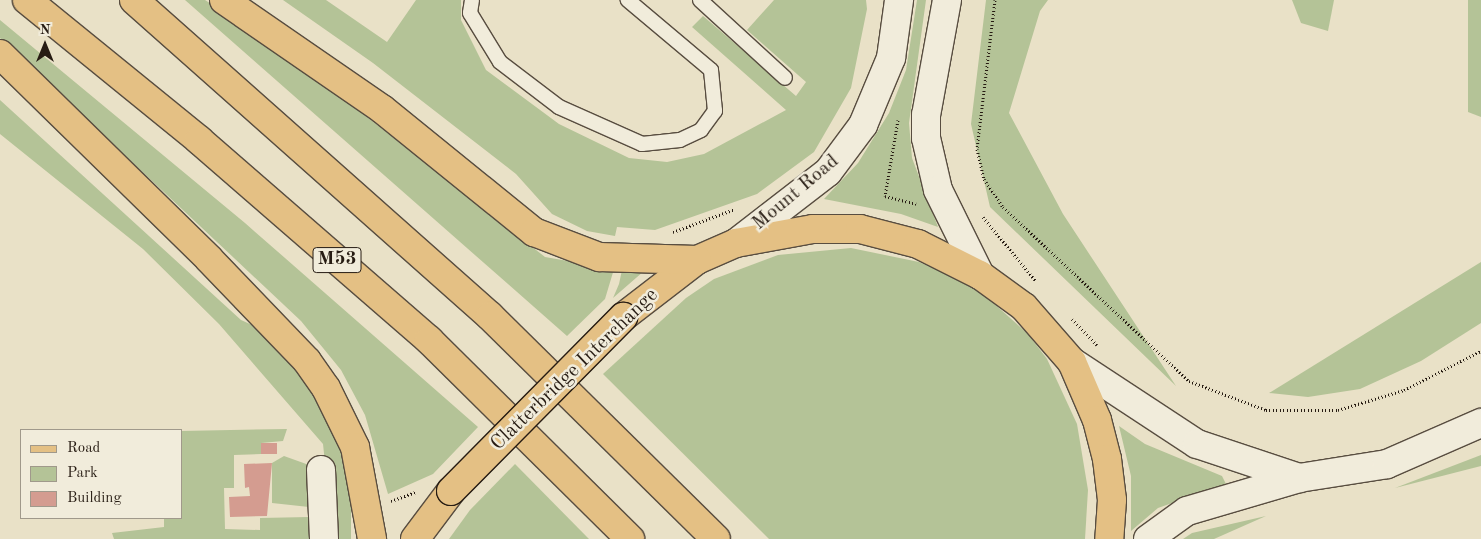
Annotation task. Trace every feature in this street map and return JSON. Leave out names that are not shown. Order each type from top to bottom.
[{"type":"main road","name":"M53","points":[[27,0],[199,140],[429,340],[630,539]]},
{"type":"main road","points":[[134,0],[490,316],[716,539]]},
{"type":"main road","points":[[224,0],[382,109],[534,232],[599,257],[696,260]]},
{"type":"main road","name":"Mount Road","points":[[736,243],[828,172],[863,125],[891,58],[899,0]]},
{"type":"main road","points":[[947,0],[926,115],[926,138],[938,190],[980,276]]},
{"type":"main road","points":[[0,54],[216,265],[306,361],[326,388],[355,446],[372,539]]},
{"type":"main road","name":"Clatterbridge Interchange","points":[[415,539],[451,491],[623,317],[696,260],[736,243],[813,229],[860,229],[918,244],[980,276],[1024,307],[1072,362],[1097,420],[1108,459],[1112,500],[1109,539]]},
{"type":"main road","points":[[1072,362],[1197,444],[1299,478]]},
{"type":"main road","points":[[1148,539],[1187,511],[1299,478],[1387,464],[1481,423]]},
{"type":"main road","points":[[321,470],[324,539]]},
{"type":"lane","points":[[472,0],[470,13],[500,62],[559,107],[642,144],[680,140],[701,130],[715,111],[710,70],[628,0]]},
{"type":"lane","points":[[700,0],[786,78]]},
{"type":"path","points":[[995,0],[977,140],[984,179],[1003,208],[1189,381],[1266,410],[1338,410],[1404,390],[1481,351]]},
{"type":"green space","points":[[185,0],[205,0],[282,50],[545,257],[614,269],[605,299],[567,336]]},
{"type":"green space","points":[[283,0],[326,0],[387,42],[416,0],[461,0],[461,20],[486,70],[559,124],[629,158],[667,162],[704,154],[786,110],[692,27],[703,16],[796,96],[806,82],[747,30],[774,0],[866,0],[867,9],[851,88],[814,152],[757,194],[655,230],[617,227],[615,236],[587,231],[552,214],[516,174],[373,63]]},
{"type":"green space","points":[[917,0],[926,0],[909,123],[912,158],[938,227],[901,214],[824,199],[858,163],[889,113],[906,70]]},
{"type":"green space","points":[[986,0],[1048,0],[1040,11],[1009,113],[1063,214],[1176,386],[990,207],[971,124]]},
{"type":"green space","points":[[1292,0],[1334,0],[1328,31],[1301,23]]},
{"type":"green space","points":[[1468,0],[1481,0],[1481,117],[1468,112]]},
{"type":"green space","points":[[0,20],[245,223],[478,427],[433,474],[388,494],[365,415],[341,370],[301,321],[0,38]]},
{"type":"green space","points":[[0,100],[241,320],[277,336],[333,414],[357,499],[351,501],[351,539],[333,539],[323,444],[219,324],[143,249],[0,134]]},
{"type":"green space","points":[[851,248],[919,262],[954,277],[981,292],[1028,334],[1047,359],[1077,424],[1088,490],[1085,539],[769,539],[603,374],[686,298],[714,279],[778,255]]},
{"type":"green space","points":[[1481,262],[1481,323],[1421,361],[1360,389],[1308,397],[1269,393]]},
{"type":"green space","points":[[622,270],[644,271],[613,298],[619,284]]},
{"type":"green space","points":[[1119,426],[1145,444],[1222,476],[1226,484],[1158,508],[1131,531],[1131,476]]},
{"type":"green space","points":[[287,429],[283,441],[261,443],[261,454],[234,455],[234,488],[224,488],[225,529],[260,530],[260,518],[309,517],[310,539],[114,539],[112,533],[164,527],[164,519],[182,519],[182,431]]},
{"type":"green space","points":[[1481,455],[1481,466],[1395,488]]},
{"type":"green space","points":[[284,456],[309,465],[309,507],[272,503],[272,463]]},
{"type":"green space","points":[[515,464],[589,539],[449,539],[470,510]]},
{"type":"green space","points":[[1266,516],[1214,539],[1183,539],[1192,533]]},
{"type":"building","points":[[261,443],[277,443],[277,454],[261,454]]},
{"type":"building","points":[[272,463],[267,516],[230,517],[229,497],[250,496],[249,487],[245,488],[244,464]]}]
